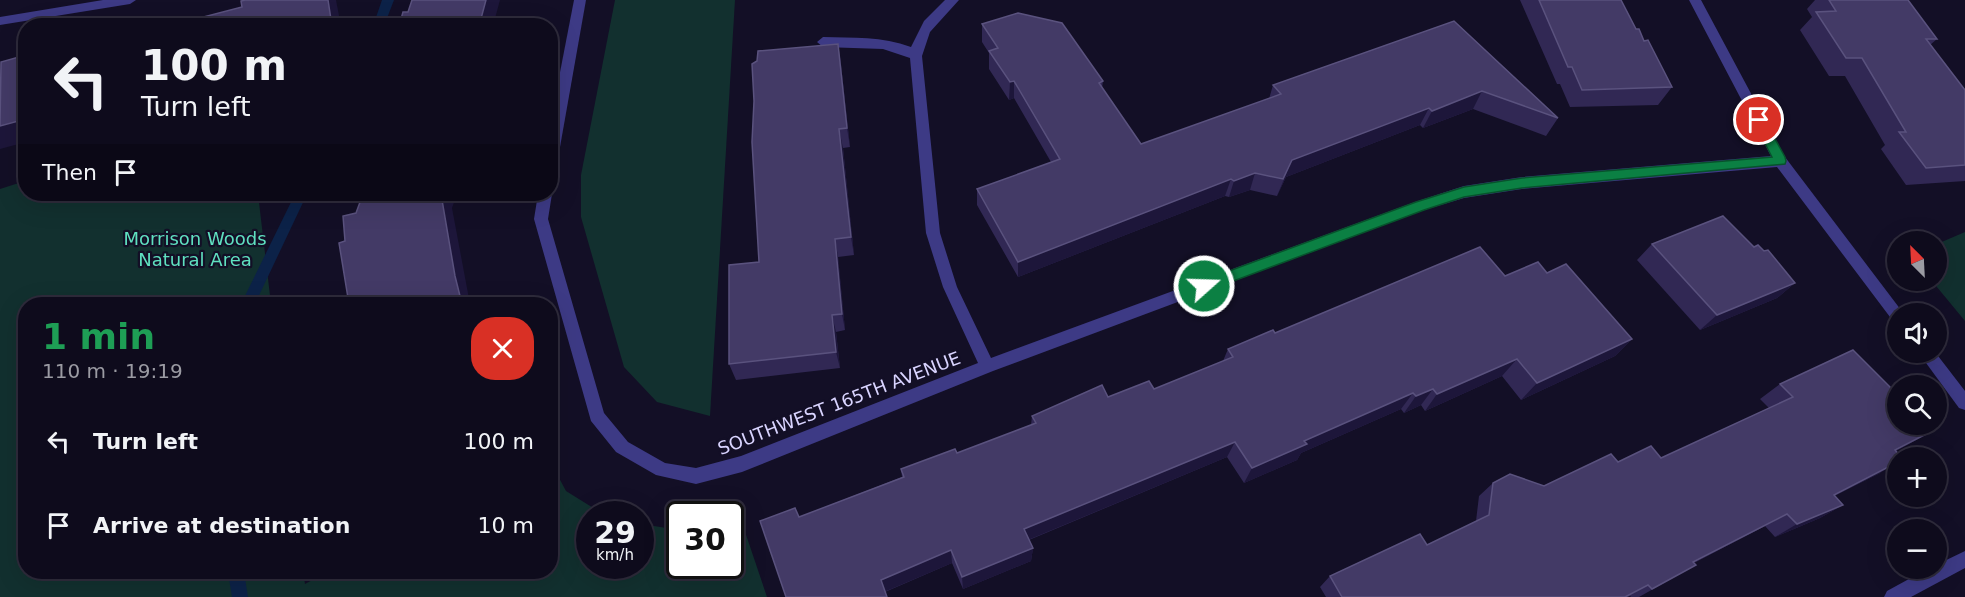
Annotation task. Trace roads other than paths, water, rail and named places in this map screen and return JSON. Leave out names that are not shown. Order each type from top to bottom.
[{"type":"street","points":[[19,18],[130,0]]},
{"type":"street","points":[[558,120],[580,0]]},
{"type":"street","points":[[953,0],[932,18],[918,37],[916,56],[933,233],[950,287],[987,366]]},
{"type":"street","points":[[1695,0],[1780,161],[1888,303]]},
{"type":"street","points":[[0,21],[18,18]]},
{"type":"street","points":[[823,42],[884,44],[905,48],[916,56]]},
{"type":"street","name":"SOUTHWEST 165TH AVENUE","points":[[544,201],[541,219],[597,416],[622,447],[662,470],[696,476],[742,464],[987,366],[1420,206],[1464,192],[1522,183],[1780,161]]},
{"type":"street","points":[[1934,363],[1965,403]]},
{"type":"street","points":[[1893,597],[1965,559]]},
{"type":"waterway","points":[[381,18],[388,0]]},
{"type":"waterway","points":[[251,297],[298,201]]},
{"type":"waterway","points":[[237,579],[240,597]]},
{"type":"park label","name":"Morrison Woods Natural Area","points":[[195,248]]}]
